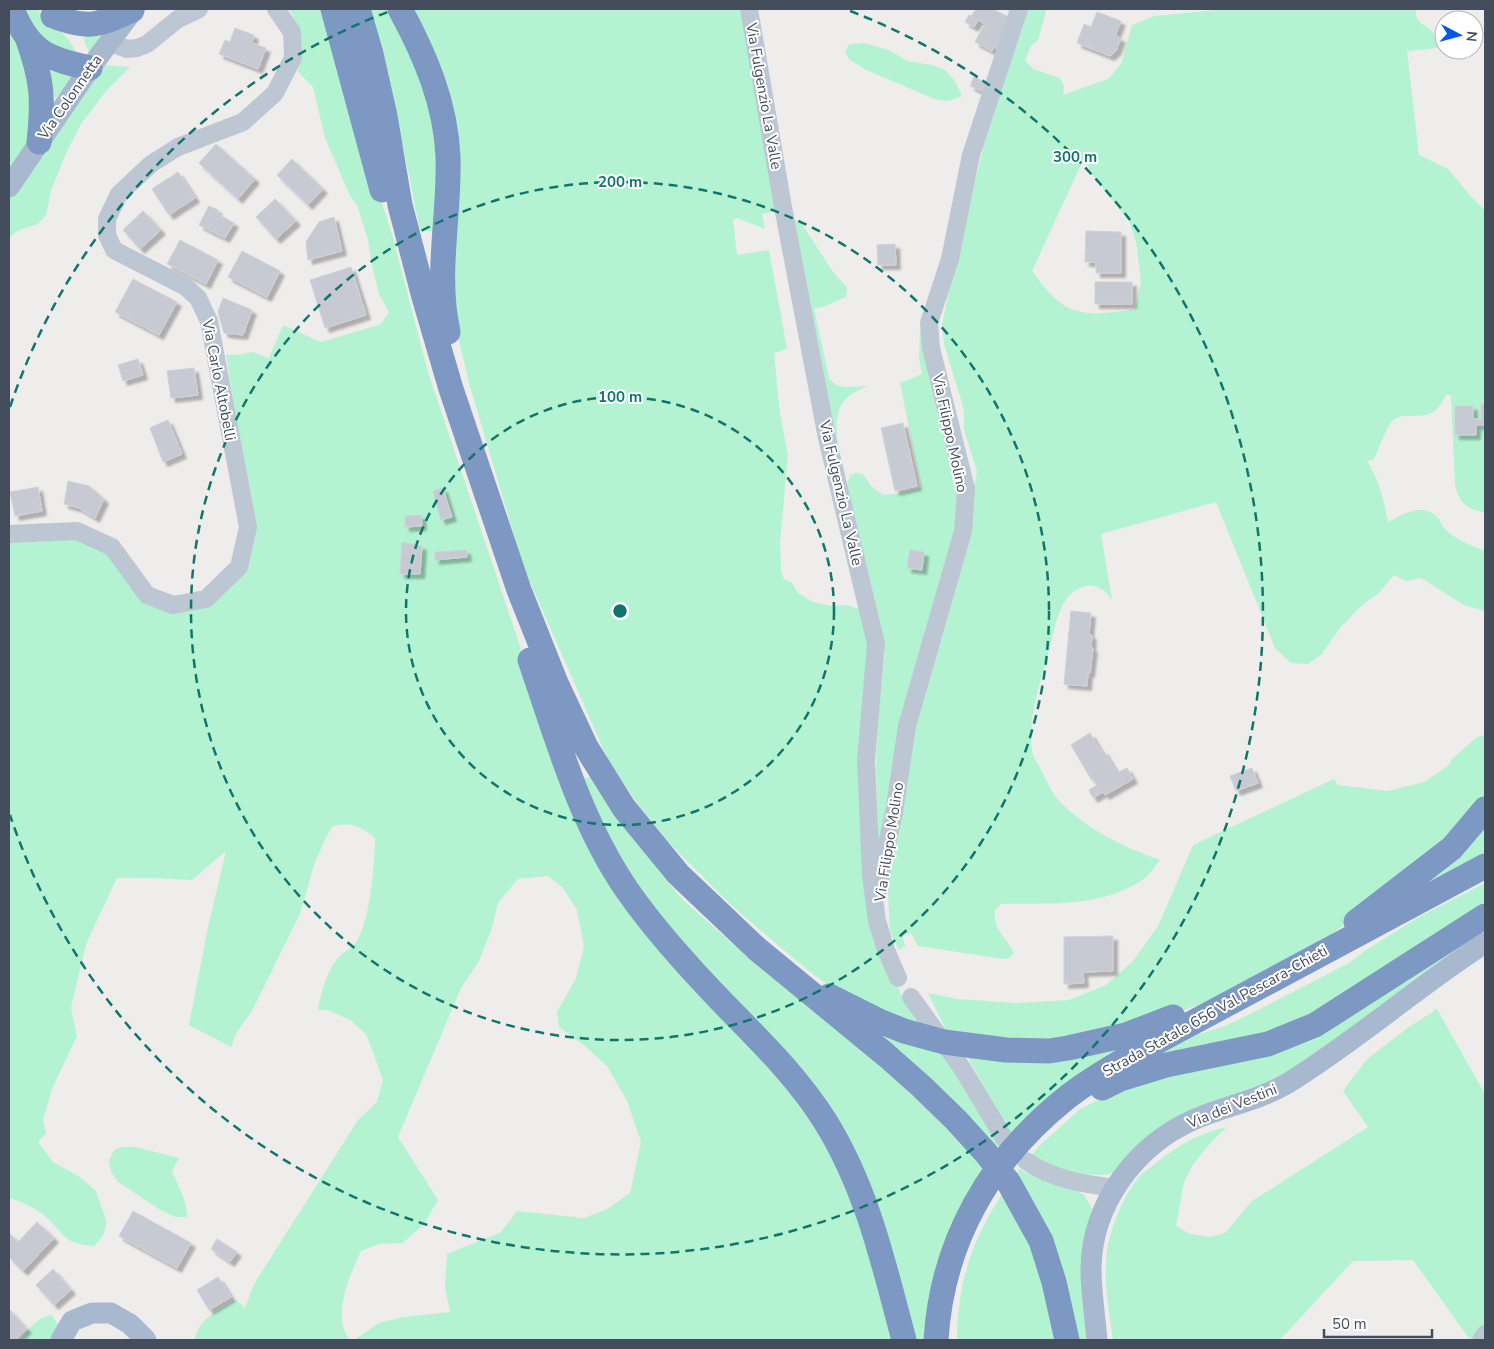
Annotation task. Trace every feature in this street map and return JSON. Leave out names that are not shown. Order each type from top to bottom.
[{"type":"highway","points":[[12,9],[27,37],[37,64],[41,84],[42,117],[39,142]]},
{"type":"highway","points":[[333,9],[392,229],[424,297]]},
{"type":"highway","points":[[358,9],[385,116],[400,206],[451,389],[503,544],[533,625],[570,716],[597,767],[624,808],[678,874],[757,948],[921,1086],[986,1153],[1010,1183],[1041,1241],[1052,1276],[1064,1334]]},
{"type":"highway","points":[[400,9],[426,61],[443,117],[446,136],[447,183],[442,290],[451,346],[451,389]]},
{"type":"highway","points":[[50,12],[68,22],[93,25],[103,23],[133,10]]},
{"type":"highway","points":[[50,12],[66,27],[74,38],[90,68]]},
{"type":"highway","points":[[27,37],[34,46],[52,58],[90,68]]},
{"type":"highway","points":[[503,544],[526,648],[578,796],[602,848],[626,889],[660,934],[785,1068],[825,1121],[863,1197],[875,1233],[904,1340]]},
{"type":"highway","points":[[1315,956],[1375,906],[1452,848],[1485,809]]},
{"type":"highway","name":"Strada Statale 656 Val Pescara-Chieti","points":[[936,1340],[940,1306],[953,1251],[977,1199],[1007,1155],[1044,1117],[1066,1098],[1136,1053],[1485,866]]},
{"type":"highway","points":[[1044,1117],[1120,1079],[1166,1065],[1268,1044],[1315,1025],[1485,916]]},
{"type":"highway","points":[[805,989],[830,996],[904,1031],[944,1042],[1006,1050],[1049,1050],[1126,1035],[1274,978]]},
{"type":"highway","points":[[952,1340],[955,1282],[962,1229]]},
{"type":"main road","name":"Via Colonnetta","points":[[9,187],[90,68],[133,10]]},
{"type":"main road","name":"Via dei Vestini","points":[[1097,1340],[1092,1291],[1091,1267],[1093,1246],[1102,1213],[1114,1188],[1135,1161],[1174,1129],[1201,1117],[1262,1096],[1285,1085],[1313,1067],[1448,966],[1485,943]]},
{"type":"main road","points":[[62,1340],[72,1321],[92,1313],[110,1313],[130,1324],[146,1340]]},
{"type":"street","points":[[109,42],[127,49],[137,48],[147,44],[178,19],[199,9]]},
{"type":"street","name":"Via Carlo Altobelli","points":[[9,534],[77,531],[112,547],[147,595],[172,604],[206,599],[239,567],[248,527],[209,320],[198,298],[186,287],[114,250],[108,235],[107,219],[119,194],[151,164],[178,147],[243,122],[275,93],[292,58],[292,32],[276,9]]},
{"type":"street","name":"Via Fulgenzio La Valle","points":[[749,9],[783,207],[827,438],[876,644],[866,760],[871,876],[878,921],[886,950],[898,978]]},
{"type":"street","name":"Via Filippo Molino","points":[[878,921],[882,865],[894,813],[907,726],[963,531],[966,489],[931,348],[929,323],[950,258],[971,155],[1019,9]]},
{"type":"street","points":[[911,997],[962,1068],[1004,1138]]},
{"type":"street","points":[[1026,1161],[1037,1169],[1065,1179],[1114,1188]]},
{"type":"street","points":[[1481,1340],[1485,1334]]},
{"type":"green space","points":[[24,9],[37,9],[68,39],[76,51],[75,54],[68,59],[35,31]]},
{"type":"green space","points":[[289,9],[328,9],[363,145],[392,234],[428,372],[526,664],[579,814],[789,1083],[853,1190],[896,1340],[354,1340],[379,1323],[403,1317],[450,1312],[445,1287],[447,1254],[501,1232],[517,1211],[584,1218],[607,1209],[630,1193],[641,1142],[627,1101],[607,1066],[585,1046],[559,1027],[557,1012],[576,978],[584,947],[577,910],[562,887],[548,876],[518,879],[498,903],[492,928],[479,961],[461,988],[398,1137],[438,1200],[424,1224],[403,1243],[380,1244],[361,1251],[344,1294],[342,1322],[349,1340],[194,1340],[205,1320],[216,1311],[236,1300],[245,1308],[254,1284],[358,1120],[377,1102],[383,1080],[366,1034],[350,1020],[328,1010],[318,1010],[328,975],[335,962],[358,939],[366,916],[373,876],[375,838],[365,830],[345,824],[333,826],[327,835],[314,865],[300,914],[252,1011],[237,1032],[231,1047],[189,1025],[208,927],[226,851],[192,880],[117,878],[86,944],[71,1008],[77,1036],[52,1089],[43,1120],[46,1133],[38,1142],[53,1162],[80,1177],[96,1191],[107,1222],[103,1236],[94,1246],[76,1243],[65,1237],[37,1210],[9,1198],[9,538],[61,535],[113,550],[149,604],[161,610],[183,611],[204,607],[219,599],[239,579],[251,511],[226,355],[252,352],[269,358],[283,325],[321,342],[381,324],[389,312],[379,294],[368,240],[357,205],[350,196],[325,138],[313,87],[298,72],[301,42]]},
{"type":"green space","points":[[369,9],[397,9],[443,139],[433,231],[420,231],[404,150]]},
{"type":"green space","points":[[410,9],[741,9],[781,210],[762,214],[765,229],[737,218],[733,220],[737,255],[769,250],[787,349],[774,353],[780,414],[788,455],[780,542],[781,571],[784,579],[792,583],[798,593],[813,602],[832,606],[846,605],[863,610],[871,649],[879,953],[905,1001],[929,1033],[851,1001],[814,975],[780,947],[731,905],[669,843],[637,803],[608,760],[523,566],[469,383],[449,299],[459,182]]},
{"type":"green space","points":[[1026,9],[1045,9],[1046,12],[1038,40],[1031,46],[1025,60],[1033,69],[1060,78],[1064,87],[1063,95],[1108,79],[1121,64],[1132,25],[1154,16],[1228,9],[1416,9],[1416,15],[1420,22],[1434,34],[1434,48],[1407,51],[1419,155],[1448,169],[1472,198],[1485,210],[1485,513],[1465,505],[1459,497],[1455,485],[1451,395],[1446,395],[1438,408],[1427,415],[1403,416],[1393,420],[1374,459],[1367,461],[1375,475],[1388,522],[1413,511],[1426,511],[1438,518],[1444,528],[1453,536],[1485,551],[1485,611],[1464,605],[1421,578],[1406,581],[1394,575],[1379,593],[1363,604],[1340,628],[1321,655],[1308,664],[1291,663],[1275,648],[1216,502],[1101,534],[1112,600],[1101,589],[1095,586],[1087,586],[1077,589],[1064,603],[1056,623],[1035,702],[1031,727],[1032,751],[1054,794],[1070,811],[1106,836],[1160,860],[1145,878],[1129,888],[1112,895],[1076,902],[1001,904],[995,910],[996,923],[1014,953],[1009,958],[1003,959],[918,946],[911,933],[902,935],[905,946],[899,950],[890,932],[888,894],[891,853],[906,794],[908,755],[968,517],[977,471],[964,430],[964,412],[961,400],[944,344],[942,325],[985,140]],"holes":[[[1084,158],[1092,174],[1129,221],[1136,242],[1141,282],[1135,309],[1095,313],[1066,307],[1054,298],[1032,271]]]},
{"type":"green space","points":[[9,11],[38,126],[9,178]]},
{"type":"green space","points":[[102,36],[89,53],[83,37]]},
{"type":"green space","points":[[864,43],[889,50],[907,61],[944,69],[955,81],[962,96],[949,101],[937,100],[866,70],[850,60],[845,53],[849,44]]},
{"type":"green space","points":[[105,65],[130,67],[106,91],[81,124],[67,151],[51,191],[46,215],[38,224],[19,230],[9,237],[9,191],[94,74]]},
{"type":"green space","points":[[48,67],[76,73],[55,99]]},
{"type":"green space","points":[[790,217],[802,224],[831,269],[847,288],[846,297],[826,306],[814,308],[829,378],[832,382],[841,386],[868,386],[847,398],[839,411],[837,426],[842,467]]},
{"type":"green space","points":[[927,318],[959,467],[958,531],[878,876],[876,758],[885,654],[847,485],[850,476],[855,473],[863,474],[871,486],[883,495],[921,488],[900,383],[922,374],[919,359],[920,330]]},
{"type":"green space","points":[[1485,734],[1485,801],[1448,845],[1355,915],[1323,942],[1220,997],[1124,1032],[1050,1047],[956,1042],[945,1028],[928,993],[958,999],[1017,1003],[1069,1000],[1106,985],[1133,961],[1158,926],[1193,845],[1334,779],[1338,785],[1388,791],[1424,782],[1448,766],[1453,758],[1476,738]]},
{"type":"green space","points":[[584,778],[594,778],[626,828],[683,900],[758,966],[848,1033],[987,1166],[928,1340],[911,1340],[871,1200],[696,969],[605,841]]},
{"type":"green space","points":[[1485,817],[1485,859],[1431,887],[1425,881]]},
{"type":"green space","points":[[1485,883],[1485,910],[1305,1025],[1161,1053],[1197,1035],[1227,1025],[1349,963],[1366,950],[1419,917]]},
{"type":"green space","points":[[1485,921],[1485,938],[1306,1066],[1118,1172],[1097,1175],[1085,1174],[1062,1169],[1030,1157],[1039,1146],[1079,1110],[1107,1095],[1149,1076],[1250,1058]]},
{"type":"green space","points":[[1437,1009],[1485,1094],[1485,1324],[1470,1340],[1413,1260],[1353,1261],[1280,1340],[1113,1340],[1106,1285],[1107,1252],[1118,1213],[1127,1194],[1140,1176],[1189,1140],[1227,1127],[1207,1147],[1190,1170],[1183,1187],[1176,1226],[1190,1234],[1209,1237],[1225,1233],[1252,1201],[1368,1127],[1343,1091],[1367,1059],[1409,1027]]},
{"type":"green space","points":[[887,1033],[937,1047],[1004,1142],[993,1157],[882,1040]]},
{"type":"green space","points":[[1115,1050],[1118,1056],[1010,1134],[967,1056]]},
{"type":"green space","points":[[122,1147],[136,1147],[179,1158],[172,1171],[184,1199],[187,1217],[176,1217],[162,1211],[118,1182],[111,1172],[109,1160],[114,1150]]},
{"type":"green space","points":[[1020,1169],[1026,1173],[1075,1189],[1084,1195],[1097,1216],[1092,1340],[1077,1340],[1014,1177]]},
{"type":"green space","points":[[1004,1191],[1036,1247],[1055,1340],[957,1340],[960,1299],[968,1262],[983,1227]]},
{"type":"green space","points":[[52,1315],[58,1325],[56,1340],[20,1340],[38,1321]]},
{"type":"building","points":[[976,9],[993,9],[1008,17],[1004,25],[1010,29],[999,50],[994,47],[992,51],[975,42],[985,24],[971,16]]},
{"type":"building","points":[[1097,12],[1121,21],[1115,36],[1121,38],[1116,51],[1110,56],[1077,43],[1084,24],[1091,27]]},
{"type":"building","points":[[969,15],[978,20],[974,27],[965,22]]},
{"type":"building","points":[[235,28],[254,35],[252,43],[266,48],[258,69],[219,54],[225,40],[230,42]]},
{"type":"building","points":[[974,77],[986,83],[982,91],[970,86]]},
{"type":"building","points":[[216,144],[255,179],[238,199],[199,163]]},
{"type":"building","points":[[292,159],[323,189],[308,205],[277,175]]},
{"type":"building","points":[[178,172],[195,198],[169,215],[152,189]]},
{"type":"building","points":[[275,199],[296,221],[276,239],[256,217]]},
{"type":"building","points":[[209,206],[218,210],[216,213],[234,223],[225,238],[199,225]]},
{"type":"building","points":[[143,211],[161,230],[140,249],[123,230]]},
{"type":"building","points":[[334,217],[342,251],[308,260],[306,242],[319,222]]},
{"type":"building","points":[[1086,231],[1121,232],[1121,273],[1096,273],[1096,262],[1085,262]]},
{"type":"building","points":[[180,240],[218,260],[206,284],[167,264]]},
{"type":"building","points":[[895,244],[896,265],[878,265],[877,245]]},
{"type":"building","points":[[242,251],[280,271],[267,297],[228,277]]},
{"type":"building","points":[[351,267],[366,315],[325,328],[310,280]]},
{"type":"building","points":[[133,279],[177,302],[159,335],[115,312]]},
{"type":"building","points":[[1095,282],[1132,282],[1132,304],[1095,304]]},
{"type":"building","points":[[223,298],[252,310],[243,335],[224,333],[218,312]]},
{"type":"building","points":[[138,359],[143,375],[123,381],[118,365]]},
{"type":"building","points":[[194,368],[198,395],[171,398],[167,371]]},
{"type":"building","points":[[1481,404],[1485,404],[1485,425],[1476,425],[1476,435],[1455,435],[1455,406],[1473,406],[1473,419],[1481,419]]},
{"type":"building","points":[[168,420],[182,454],[163,462],[150,428]]},
{"type":"building","points":[[903,423],[917,486],[895,491],[881,428]]},
{"type":"building","points":[[68,481],[89,486],[104,499],[95,518],[79,508],[64,504]]},
{"type":"building","points":[[38,487],[42,511],[15,516],[10,492]]},
{"type":"building","points":[[443,488],[452,517],[441,520],[433,491]]},
{"type":"building","points":[[421,515],[422,526],[405,527],[405,516]]},
{"type":"building","points":[[402,542],[422,546],[420,574],[400,574]]},
{"type":"building","points":[[466,550],[467,557],[435,560],[435,552]]},
{"type":"building","points":[[910,550],[924,552],[922,570],[907,568]]},
{"type":"building","points":[[1071,611],[1091,613],[1089,635],[1092,635],[1091,648],[1093,648],[1087,686],[1064,684]]},
{"type":"building","points":[[1090,733],[1101,752],[1103,750],[1117,773],[1127,768],[1133,779],[1105,795],[1103,792],[1093,798],[1089,790],[1097,785],[1093,778],[1091,779],[1071,745]]},
{"type":"building","points":[[1252,768],[1258,783],[1236,791],[1230,776]]},
{"type":"building","points":[[1113,936],[1113,971],[1083,972],[1084,983],[1064,984],[1064,937]]},
{"type":"building","points":[[133,1211],[191,1243],[177,1268],[119,1236]]},
{"type":"building","points":[[37,1222],[54,1238],[23,1271],[9,1257],[9,1233],[18,1242]]},
{"type":"building","points":[[217,1239],[237,1252],[230,1262],[211,1249]]},
{"type":"building","points":[[53,1269],[71,1290],[54,1305],[36,1285]]},
{"type":"building","points":[[218,1277],[231,1297],[209,1310],[197,1290]]},
{"type":"building","points":[[9,1309],[27,1329],[15,1340],[9,1340]]}]
